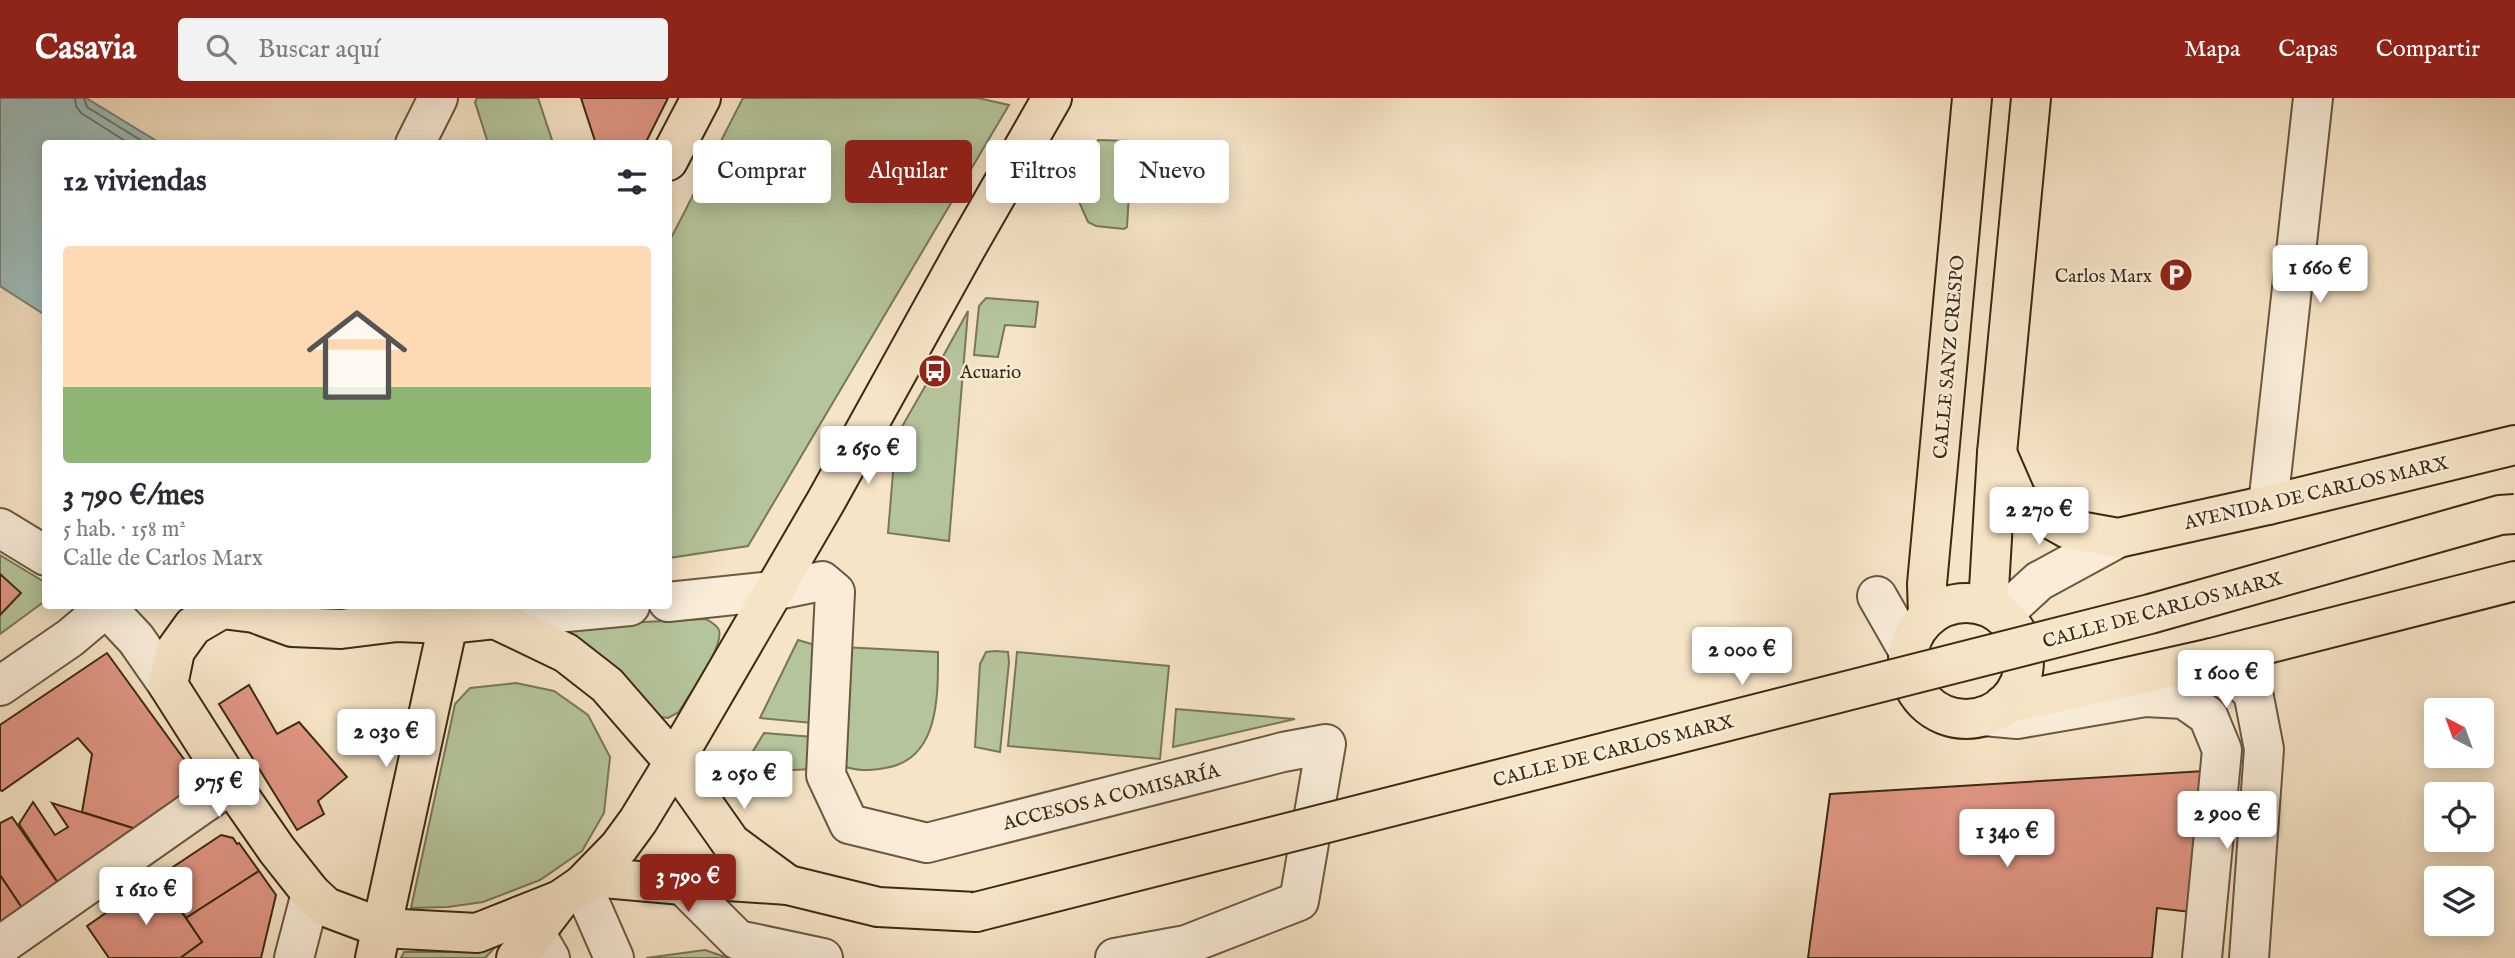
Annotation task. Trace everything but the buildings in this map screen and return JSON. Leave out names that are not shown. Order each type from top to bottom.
[{"type":"main road","points":[[672,153],[701,98]]},
{"type":"main road","points":[[495,619],[452,615],[341,629],[292,627],[249,609],[222,609],[193,626],[175,651],[168,685],[277,850],[311,893],[326,907],[379,943],[477,933],[531,941],[638,821],[773,592],[1052,98]]},
{"type":"main road","name":"CALLE SANZ CRESPO","points":[[1928,616],[1927,584],[1972,98]]},
{"type":"main road","points":[[1995,611],[1997,453],[2031,98]]},
{"type":"main road","name":"AVENIDA DE CARLOS MARX","points":[[1997,453],[2018,500],[2068,530],[2118,538],[2515,445]]},
{"type":"main road","name":"CALLE DE CARLOS MARX","points":[[578,887],[683,885],[728,881],[788,885],[878,907],[976,912],[2150,614],[2515,514]]},
{"type":"main road","points":[[1993,711],[2017,688],[2024,666],[2022,644],[2011,623],[1995,611],[1971,602],[1950,604],[1928,616],[1913,635],[1909,652],[1910,679],[1921,699],[1938,713],[1961,719],[2515,581]]},
{"type":"main road","points":[[379,943],[452,615]]},
{"type":"main road","name":"CALLE DE CARLOS MARX","points":[[495,619],[566,653],[607,685],[674,762],[731,843],[788,885]]},
{"type":"street","points":[[417,140],[438,98]]},
{"type":"street","points":[[2268,505],[2313,98]]},
{"type":"street","points":[[0,528],[42,554]]},
{"type":"street","name":"AVENIDA DE CARLOS MARX","points":[[1995,611],[2039,581],[2118,538]]},
{"type":"street","name":"ACCESOS A COMISARÍA","points":[[773,592],[822,581],[835,592],[826,775],[849,824],[926,843],[1283,752],[1326,744],[1299,901],[1186,945],[1115,958]]},
{"type":"street","points":[[672,602],[773,592]]},
{"type":"street","points":[[1877,596],[1909,652]]},
{"type":"street","points":[[0,686],[70,638],[103,609]]},
{"type":"street","points":[[109,609],[136,639],[168,685]]},
{"type":"street","points":[[495,619],[599,609]]},
{"type":"street","points":[[2212,658],[2253,692],[2264,749],[2249,958]]},
{"type":"street","points":[[1993,711],[2017,719],[2145,696],[2184,699],[2208,716],[2221,750],[2202,958]]},
{"type":"street","points":[[0,946],[231,784]]},
{"type":"street","points":[[683,885],[738,940],[823,958]]},
{"type":"street","points":[[578,887],[614,958]]},
{"type":"street","points":[[294,958],[311,893]]},
{"type":"green space","points":[[477,98],[538,98],[552,140],[487,140],[475,102]]},
{"type":"green space","points":[[743,98],[978,98],[1009,105],[972,168],[972,140],[845,140],[845,203],[951,203],[748,546],[672,558],[672,236],[693,195],[693,203],[831,203],[831,140],[721,140]]},
{"type":"green space","points":[[1100,140],[1114,140],[1114,203],[1128,203],[1127,227],[1096,226],[1088,222],[1080,203],[1100,203]]},
{"type":"green space","points":[[986,298],[1038,302],[1035,327],[1005,325],[998,357],[974,355],[979,306]]},
{"type":"green space","points":[[968,311],[949,541],[888,533],[896,437],[927,383],[932,387],[947,364],[941,360]]},
{"type":"green space","points":[[0,555],[42,581],[42,603],[0,634]]},
{"type":"green space","points":[[706,619],[719,630],[716,648],[679,712],[668,718],[654,716],[614,668],[592,651],[562,636],[561,626]]},
{"type":"green space","points":[[798,640],[815,645],[812,723],[760,718]]},
{"type":"green space","points":[[842,647],[938,652],[936,705],[932,723],[926,739],[916,752],[903,762],[868,770],[842,766]]},
{"type":"green space","points":[[986,652],[1008,652],[1009,662],[1000,752],[975,747],[980,664]]},
{"type":"green space","points":[[1017,652],[1169,666],[1160,759],[1008,746]]},
{"type":"green space","points":[[516,683],[554,691],[588,715],[610,757],[604,813],[582,851],[540,880],[483,902],[411,908],[455,704],[470,688]]},
{"type":"green space","points":[[1176,709],[1295,719],[1173,747]]},
{"type":"green space","points":[[764,733],[813,737],[811,769],[759,772],[744,777],[745,764]]},
{"type":"green space","points":[[503,939],[485,958],[401,958],[404,952],[449,952]]},
{"type":"green space","points":[[705,950],[728,958],[646,958]]},
{"type":"water","points":[[0,98],[86,98],[155,140],[42,140],[42,313],[0,286]]},
{"type":"place","name":"Carlos Marx","points":[[2176,275]]},
{"type":"place","name":"Acuario","points":[[935,371]]}]
